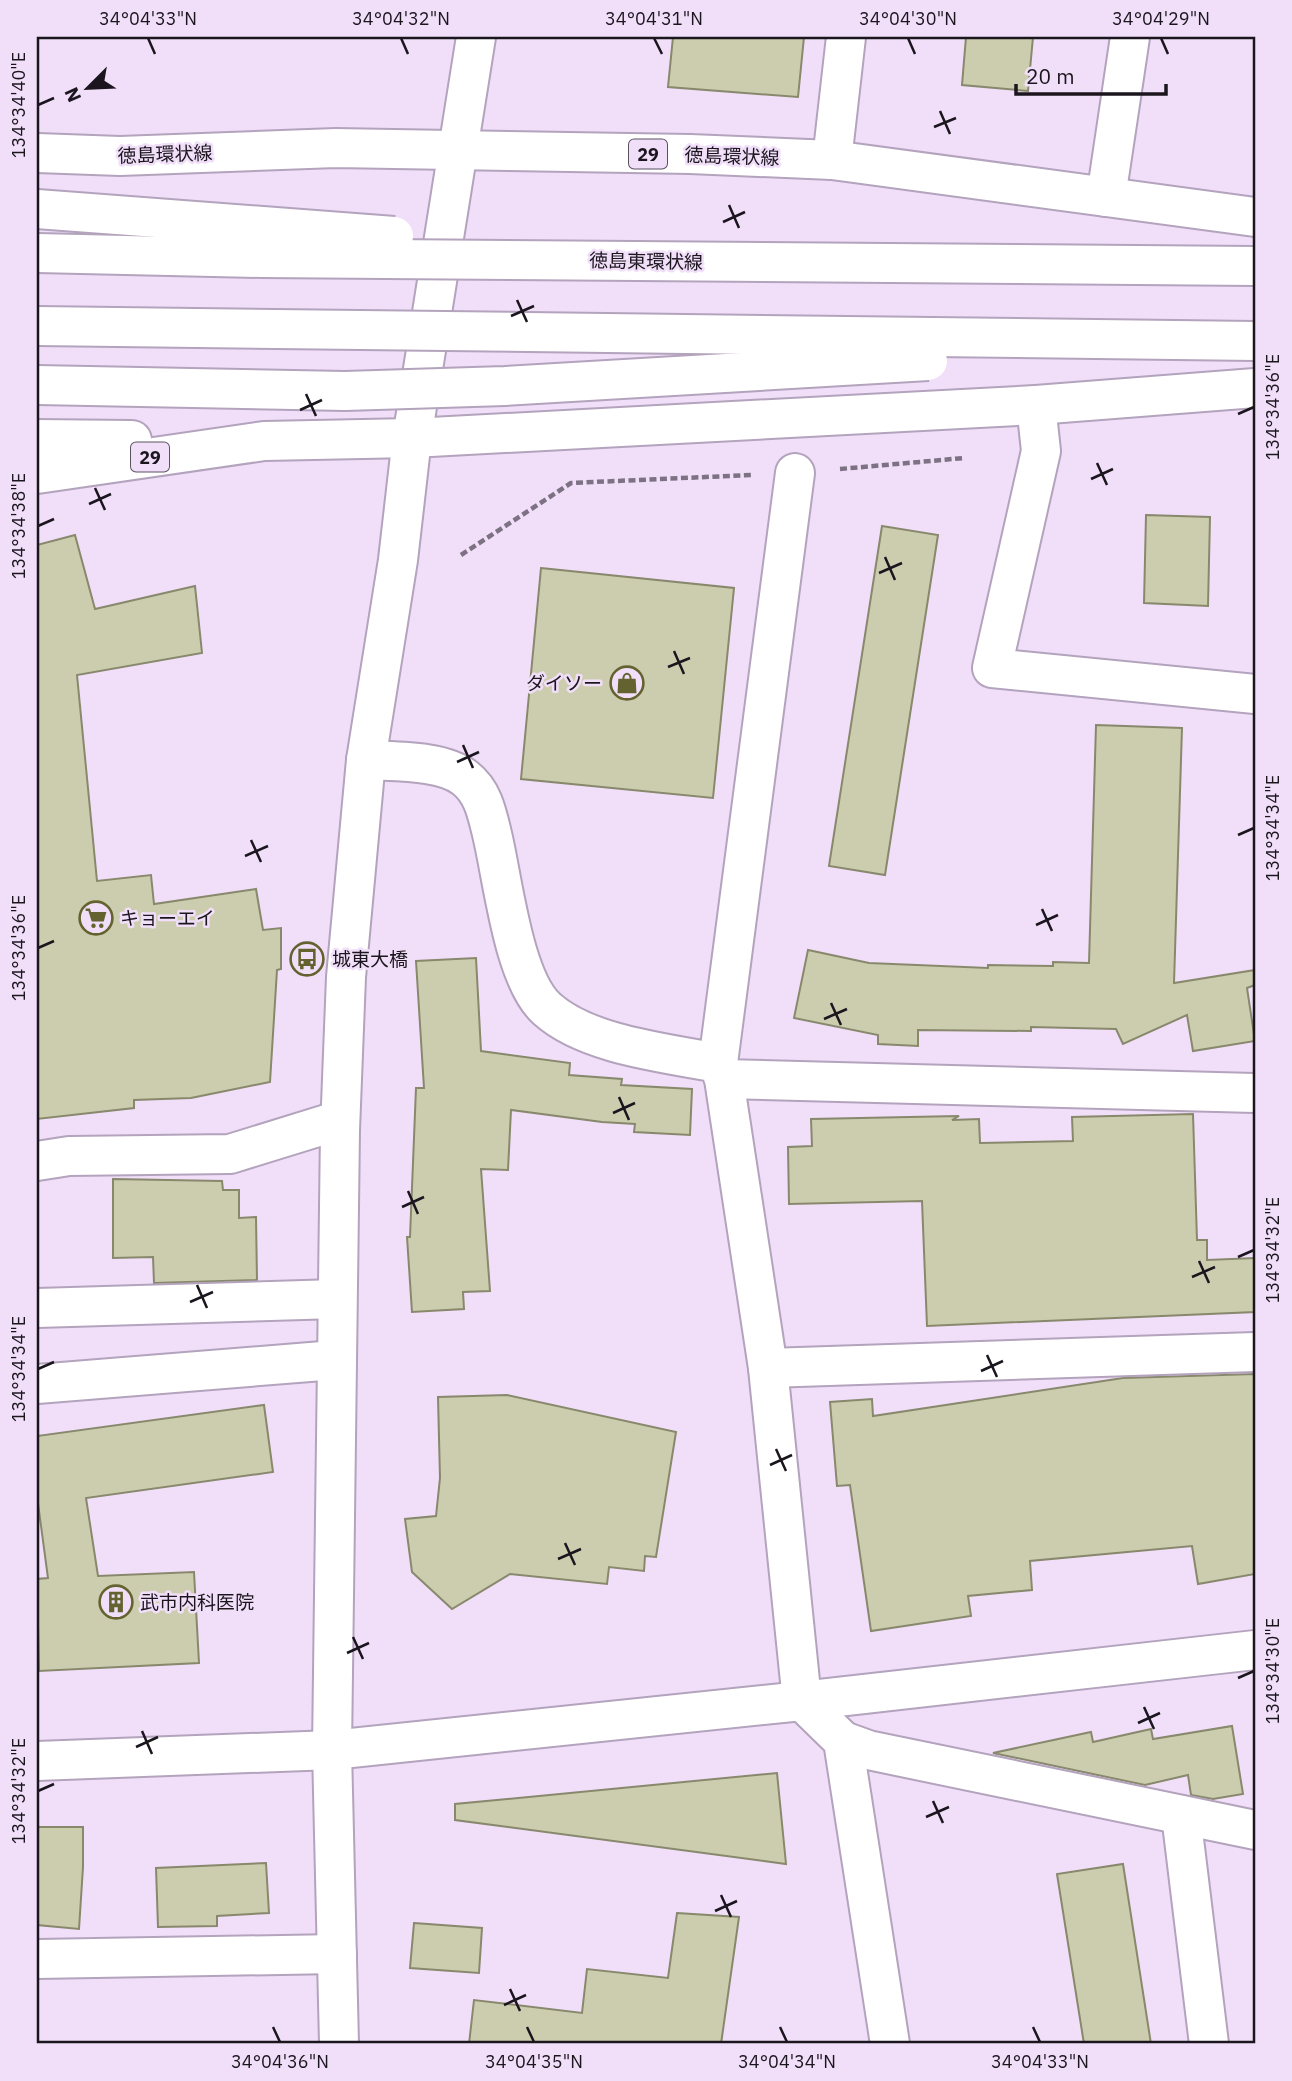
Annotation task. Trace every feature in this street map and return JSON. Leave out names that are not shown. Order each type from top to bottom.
[{"type":"street","points":[[339,2044],[332,1750],[335,1360],[346,977],[366,760],[398,560],[412,438],[476,37]]},
{"type":"street","points":[[832,160],[846,37]]},
{"type":"street","points":[[1106,197],[1129,37]]},
{"type":"street","name":"徳島環状線","points":[[37,153],[120,156],[337,148],[457,149],[832,160],[1255,217]]},
{"type":"street","points":[[37,209],[739,262]]},
{"type":"street","name":"徳島東環状線","points":[[37,253],[261,258],[1255,266]]},
{"type":"street","points":[[37,326],[1164,342],[1255,341]]},
{"type":"street","points":[[37,386],[345,391],[505,386],[875,365],[1164,342]]},
{"type":"street","name":"29","points":[[37,439],[264,441],[412,438],[1036,405],[1255,388]]},
{"type":"street","points":[[1036,405],[1041,451],[992,668],[1255,694]]},
{"type":"street","name":"29","points":[[37,474],[264,441]]},
{"type":"street","points":[[795,473],[721,1071],[768,1367],[802,1702],[843,1741],[868,1750],[1255,1830]]},
{"type":"street","points":[[366,760],[436,766],[464,778],[484,801],[526,981],[547,1009],[583,1031],[721,1071],[1255,1093]]},
{"type":"street","points":[[37,1161],[86,1156],[230,1154],[340,1120]]},
{"type":"street","points":[[37,1177],[86,1156]]},
{"type":"street","points":[[37,1283],[44,1290],[79,1307]]},
{"type":"street","points":[[37,1308],[337,1299]]},
{"type":"street","points":[[768,1367],[1255,1352]]},
{"type":"street","points":[[37,1384],[335,1360]]},
{"type":"street","points":[[37,1761],[332,1750],[802,1702],[1255,1650]]},
{"type":"street","points":[[843,1741],[890,2044]]},
{"type":"street","points":[[1181,1815],[1209,2044]]},
{"type":"street","points":[[37,1959],[337,1954]]},
{"type":"path","points":[[461,555],[571,483],[795,473],[973,457]]},
{"type":"building","points":[[673,37],[804,37],[798,97],[668,87]]},
{"type":"building","points":[[966,37],[1033,37],[1028,91],[962,85]]},
{"type":"building","points":[[1146,515],[1210,517],[1208,606],[1144,603]]},
{"type":"building","points":[[882,526],[938,535],[885,875],[829,866]]},
{"type":"building","name":"キョーエイ","points":[[75,535],[95,609],[195,586],[202,653],[77,675],[97,881],[151,875],[154,904],[256,889],[263,930],[281,928],[281,969],[277,970],[270,1082],[191,1098],[134,1100],[134,1108],[37,1119],[37,545]]},
{"type":"building","name":"ダイソー","points":[[541,568],[734,588],[713,798],[521,779]]},
{"type":"building","points":[[1096,725],[1182,728],[1174,983],[1255,970],[1255,985],[1247,988],[1255,1041],[1193,1051],[1187,1015],[1123,1044],[1116,1029],[1031,1027],[1031,1031],[918,1030],[918,1046],[878,1044],[878,1035],[794,1018],[808,950],[869,963],[988,968],[988,965],[1053,966],[1053,962],[1089,963]]},
{"type":"building","points":[[476,958],[481,1051],[570,1063],[569,1075],[622,1079],[621,1085],[692,1089],[690,1135],[634,1132],[635,1124],[511,1110],[508,1170],[481,1169],[490,1291],[463,1292],[464,1309],[412,1312],[407,1237],[410,1237],[416,1088],[424,1088],[416,961]]},
{"type":"building","points":[[1193,1114],[1197,1240],[1207,1240],[1207,1260],[1255,1258],[1255,1312],[927,1326],[922,1201],[789,1204],[788,1147],[812,1146],[811,1119],[959,1116],[952,1120],[979,1119],[980,1143],[1073,1141],[1072,1117]]},
{"type":"building","points":[[113,1179],[222,1181],[223,1190],[239,1190],[239,1218],[256,1217],[257,1280],[154,1283],[153,1257],[113,1258]]},
{"type":"building","points":[[1255,1374],[1255,1574],[1198,1584],[1192,1546],[1030,1561],[1032,1590],[968,1596],[971,1616],[871,1631],[850,1485],[837,1486],[830,1402],[872,1399],[873,1416],[1123,1378]]},
{"type":"building","points":[[507,1395],[676,1432],[656,1557],[645,1556],[644,1571],[609,1567],[607,1584],[510,1574],[452,1609],[412,1572],[405,1519],[436,1516],[440,1478],[438,1397]]},
{"type":"building","points":[[264,1405],[273,1472],[86,1498],[98,1576],[194,1572],[199,1663],[39,1671],[37,1579],[48,1578],[37,1496],[37,1436]]},
{"type":"building","points":[[1232,1726],[1243,1794],[1213,1799],[1191,1795],[1188,1775],[1145,1785],[993,1753],[1091,1732],[1093,1742],[1151,1729],[1153,1739]]},
{"type":"building","points":[[777,1773],[786,1864],[455,1820],[455,1804]]},
{"type":"building","points":[[37,1827],[83,1827],[79,1929],[37,1925]]},
{"type":"building","points":[[266,1863],[269,1913],[217,1916],[217,1926],[158,1927],[156,1868]]},
{"type":"building","points":[[1123,1864],[1151,2044],[1084,2044],[1057,1874]]},
{"type":"building","points":[[677,1913],[739,1917],[721,2044],[469,2044],[474,2000],[582,2013],[587,1969],[668,1978]]},
{"type":"building","points":[[414,1923],[482,1928],[479,1973],[410,1968]]},
{"type":"place","name":"ダイソー","points":[[627,683]]},
{"type":"place","name":"キョーエイ","points":[[96,918]]},
{"type":"place","name":"城東大橋","points":[[307,959]]},
{"type":"place","name":"武市内科医院","points":[[116,1602]]}]
